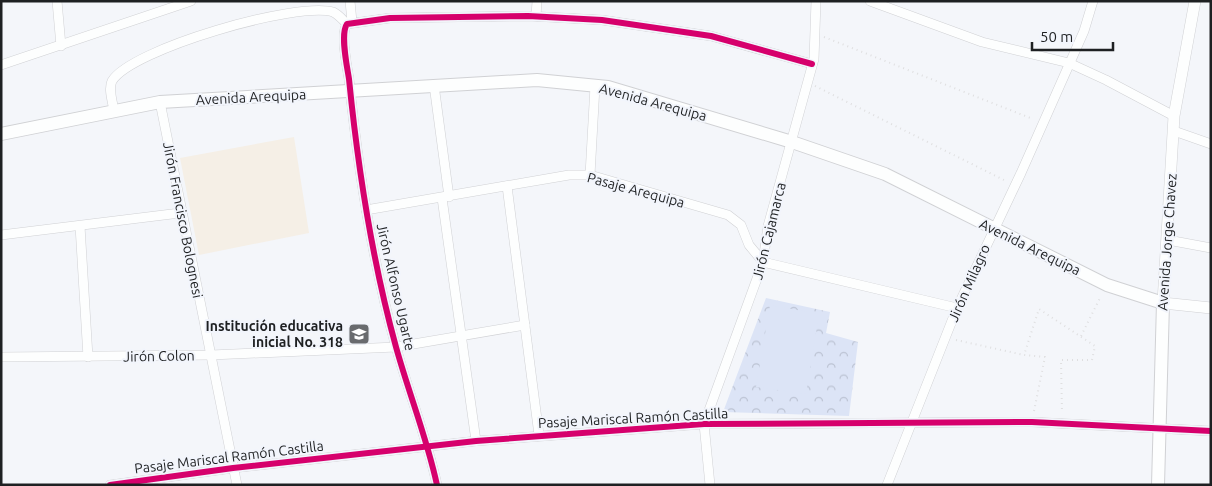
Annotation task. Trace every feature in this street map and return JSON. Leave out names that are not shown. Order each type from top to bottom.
[{"type":"main road","name":"Avenida Arequipa","points":[[1,134],[160,102],[537,80],[608,87],[792,142],[885,174],[993,230],[1107,284],[1163,303]]},
{"type":"main road","name":"Avenida Jorge Chavez","points":[[1158,485],[1163,303]]},
{"type":"street","points":[[58,1],[61,46]]},
{"type":"street","points":[[1,65],[191,1]]},
{"type":"street","name":"Jirón Alfonso Ugarte","points":[[350,1],[350,23],[344,29],[350,91],[366,210],[396,347],[429,447],[437,485]]},
{"type":"street","points":[[536,16],[537,1]]},
{"type":"street","name":"Jirón Cajamarca","points":[[710,485],[704,424],[763,262],[768,226],[812,64],[816,1]]},
{"type":"street","points":[[870,1],[982,42],[1069,63],[1174,116]]},
{"type":"street","name":"Jirón Milagro","points":[[887,485],[957,308],[1015,186],[1084,31],[1093,1]]},
{"type":"street","name":"Avenida Jorge Chavez","points":[[1163,303],[1174,116],[1195,1]]},
{"type":"street","points":[[114,111],[110,86],[113,80],[141,59],[159,50],[236,25],[314,10],[335,12],[350,23],[390,18],[536,16],[602,20],[676,30],[745,44],[812,64]]},
{"type":"street","points":[[434,85],[462,337],[476,441]]},
{"type":"street","points":[[590,175],[595,86]]},
{"type":"street","name":"Jirón Francisco Bolognesi","points":[[160,102],[180,213],[237,485]]},
{"type":"street","points":[[1174,131],[1211,144]]},
{"type":"street","name":"Pasaje Arequipa","points":[[366,210],[569,175],[590,175],[728,215],[741,225],[750,245],[763,262]]},
{"type":"street","points":[[507,186],[539,436]]},
{"type":"street","points":[[1,235],[180,213]]},
{"type":"street","points":[[80,226],[88,357]]},
{"type":"street","points":[[1168,240],[1211,248]]},
{"type":"street","points":[[763,262],[957,308]]},
{"type":"street","name":"Avenida Arequipa","points":[[1163,303],[1211,308]]},
{"type":"street","name":"Jirón Colon","points":[[1,357],[211,355],[396,347],[525,325]]},
{"type":"street","name":"Pasaje Mariscal Ramón Castilla","points":[[110,485],[233,468],[476,441],[704,424],[1032,422],[1160,430],[1211,431]]},
{"type":"path","points":[[815,34],[1043,123]]},
{"type":"path","points":[[807,82],[1015,186]]},
{"type":"path","points":[[1081,336],[1107,284]]},
{"type":"path","points":[[1024,355],[1039,309],[1095,346],[1092,360],[1061,360],[1062,423]]},
{"type":"path","points":[[946,337],[1024,355],[1045,357],[1032,422]]},
{"type":"shaded area","points":[[294,137],[309,233],[199,255],[180,158]]},
{"type":"green space","points":[[766,298],[830,312],[826,333],[858,342],[849,416],[723,412]]},
{"type":"green space","points":[[770,305],[819,314],[806,394],[756,387]]},
{"type":"cycle path","points":[[437,485],[387,314],[373,248],[361,180],[345,50],[344,35],[347,24],[390,18],[528,16],[602,20],[711,36],[812,64]]},
{"type":"cycle path","points":[[110,485],[233,468],[476,441],[704,424],[1032,422],[1211,431]]},
{"type":"place","name":"Institución educativa inicial No. 318","points":[[359,334]]}]
